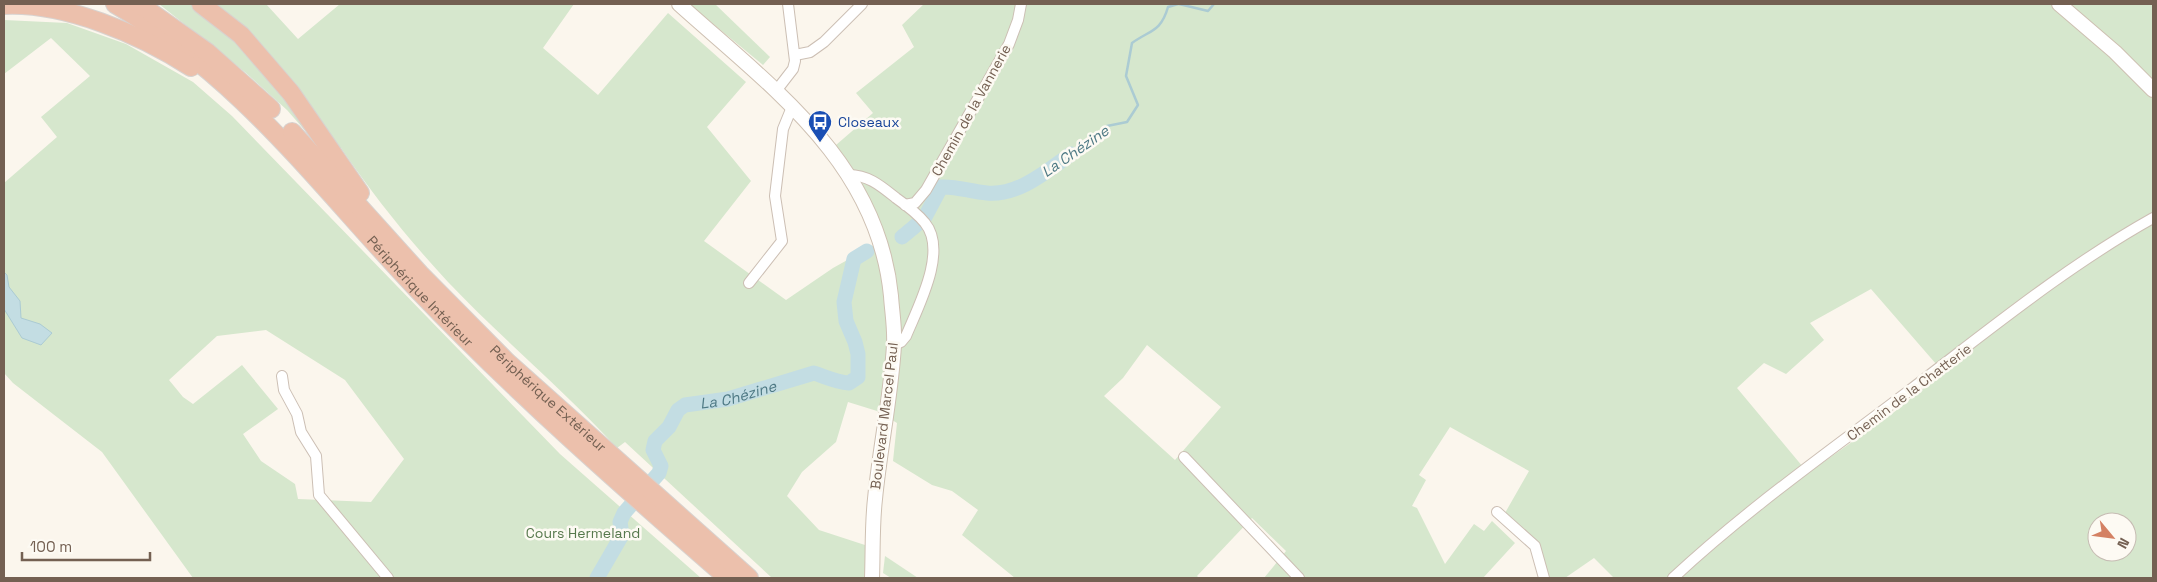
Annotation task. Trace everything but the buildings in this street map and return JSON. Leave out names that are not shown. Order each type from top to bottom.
[{"type":"highway","name":"Périphérique Intérieur","points":[[115,4],[173,42],[235,92],[284,141],[433,306],[518,391],[607,462],[664,512],[728,578]]},
{"type":"highway","name":"Périphérique Extérieur","points":[[138,4],[181,32],[247,87],[303,143],[372,222],[440,295],[607,462]]},
{"type":"highway","points":[[201,4],[241,35],[291,93],[373,212],[372,222]]},
{"type":"highway","points":[[4,5],[53,9],[103,24],[136,38],[184,63],[221,89],[235,92]]},
{"type":"highway","points":[[664,512],[750,578]]},
{"type":"street","name":"Boulevard Marcel Paul","points":[[679,4],[776,91],[820,137],[849,175],[860,193],[882,250],[889,280],[894,345],[874,500],[872,578]]},
{"type":"street","points":[[776,91],[793,69],[795,55],[788,4]]},
{"type":"street","points":[[795,55],[810,52],[824,42],[862,4]]},
{"type":"street","name":"Chemin de la Vannerie","points":[[905,205],[915,203],[926,190],[1009,44],[1018,20],[1021,4]]},
{"type":"street","points":[[2058,4],[2115,52],[2153,90]]},
{"type":"street","points":[[749,282],[782,240],[775,196],[783,130],[792,107]]},
{"type":"street","points":[[849,175],[860,175],[873,180],[926,224],[932,235],[934,257],[926,286],[906,336],[901,342],[894,345]]},
{"type":"street","name":"Chemin de la Chatterie","points":[[1673,578],[1738,521],[1934,372],[2106,244],[2153,218]]},
{"type":"street","points":[[282,376],[284,390],[297,414],[301,432],[316,456],[319,495],[388,578]]},
{"type":"street","points":[[1184,457],[1299,578]]},
{"type":"street","points":[[1497,512],[1535,546],[1544,578]]},
{"type":"green space","points":[[159,4],[266,4],[298,39],[340,4],[574,4],[543,48],[598,95],[668,13],[746,82],[707,127],[751,181],[704,241],[786,300],[833,268],[885,239],[868,196],[836,145],[873,113],[856,93],[914,47],[902,25],[924,4],[2153,4],[2153,578],[1614,578],[1594,558],[1565,578],[1549,578],[1539,543],[1505,513],[1529,471],[1450,427],[1419,475],[1426,480],[1412,506],[1417,508],[1445,564],[1474,524],[1484,531],[1492,521],[1515,543],[1483,578],[1264,578],[1286,551],[1252,518],[1197,576],[1199,578],[1015,578],[962,535],[978,510],[952,491],[932,485],[893,461],[897,423],[877,411],[848,402],[836,442],[802,472],[787,496],[819,530],[868,546],[864,578],[772,578],[625,442],[617,448],[448,282],[392,217],[341,148],[329,158],[287,110],[246,73]],"holes":[[[1871,289],[1943,372],[1893,413],[1808,473],[1737,388],[1764,363],[1786,374],[1824,340],[1810,323]],[[1147,345],[1221,407],[1175,460],[1104,396],[1123,378]]]},
{"type":"green space","points":[[689,4],[715,4],[770,57],[763,65]]},
{"type":"green space","name":"Cours Hermeland","points":[[4,20],[67,23],[126,44],[193,82],[232,116],[560,454],[701,578],[193,578],[102,452],[13,383],[4,373],[4,183],[57,137],[41,117],[90,76],[51,38],[4,74]],"holes":[[[266,330],[345,380],[404,459],[371,502],[298,499],[295,484],[261,461],[243,434],[278,409],[242,365],[193,404],[183,397],[169,380],[217,336]]]},
{"type":"green space","points":[[885,556],[918,578],[891,578],[883,573]]},
{"type":"water","points":[[4,272],[7,275],[9,287],[20,301],[21,318],[40,324],[52,333],[41,345],[22,338],[4,309]]},
{"type":"waterway","name":"La Chézine","points":[[1071,154],[1095,141],[1107,126],[1127,122],[1138,105],[1126,76],[1132,43],[1154,30],[1162,21],[1168,7],[1178,4]]},
{"type":"waterway","name":"La Chézine","points":[[1179,4],[1208,11],[1214,4]]},
{"type":"waterway","name":"La Chézine","points":[[925,217],[941,187],[953,187],[987,193],[1010,191],[1042,175],[1071,154]]},
{"type":"waterway","name":"La Chézine","points":[[902,237],[920,222]]},
{"type":"waterway","name":"La Chézine","points":[[597,578],[622,535],[620,522],[624,513],[659,473],[661,466],[653,450],[655,441],[669,427],[678,410],[685,405],[728,399],[814,373],[849,383],[858,377],[858,354],[846,321],[844,302],[854,259],[867,251]]},
{"type":"place","name":"Closeaux","points":[[820,143]]}]
